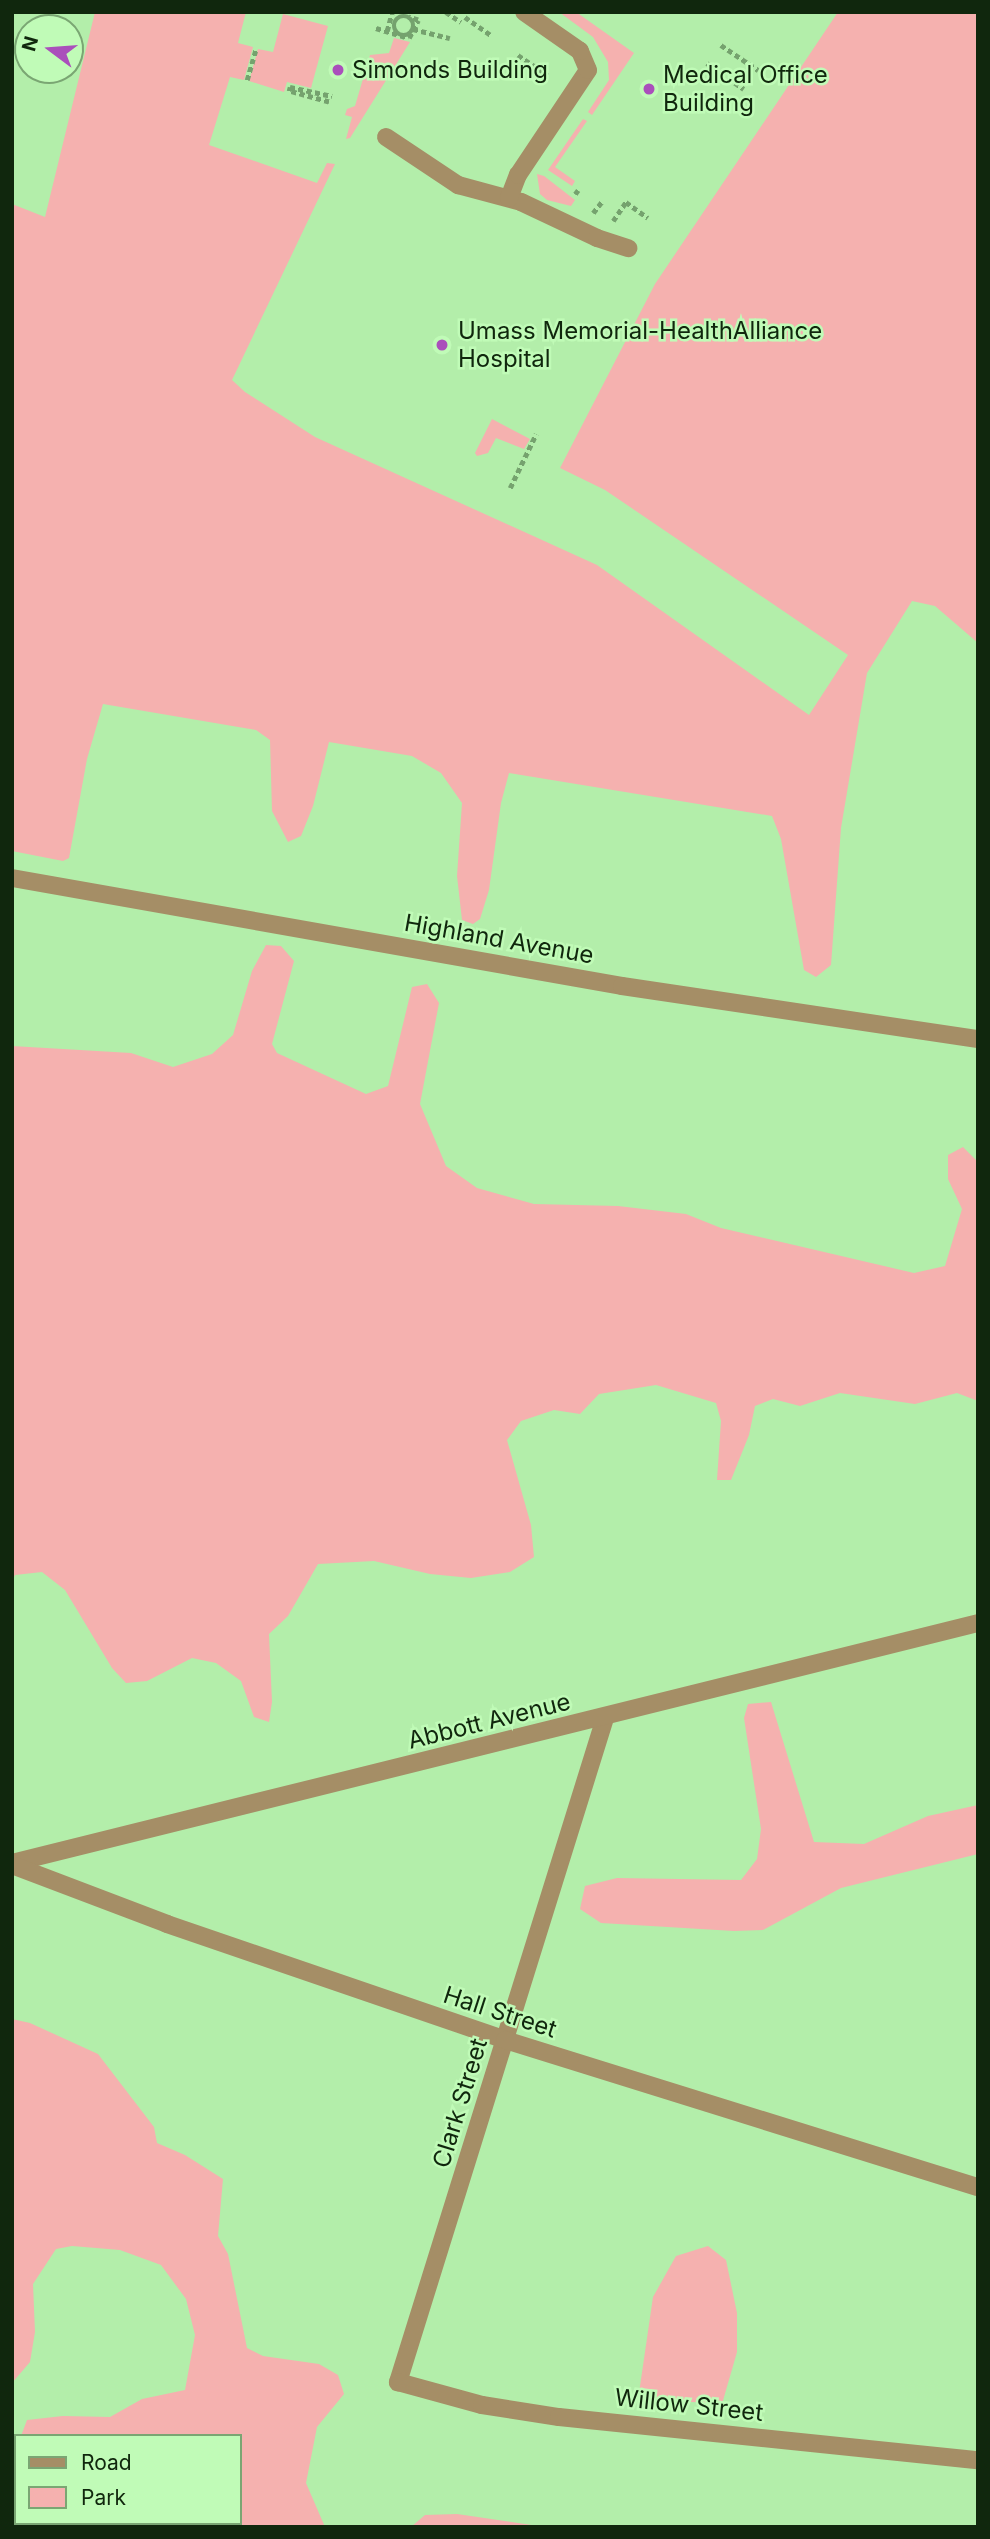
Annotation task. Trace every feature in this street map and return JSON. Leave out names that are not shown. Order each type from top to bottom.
[{"type":"street","points":[[509,198],[517,175],[588,70],[580,51],[524,12]]},
{"type":"street","points":[[386,137],[458,185],[509,198],[607,242],[628,248]]},
{"type":"street","name":"Highland Avenue","points":[[12,878],[622,986],[978,1039]]},
{"type":"street","name":"Abbott Avenue","points":[[12,1864],[978,1623]]},
{"type":"street","name":"Clark Street","points":[[398,2382],[605,1718]]},
{"type":"street","name":"Hall Street","points":[[12,1864],[167,1924],[505,2040],[978,2187]]},
{"type":"street","name":"Willow Street","points":[[398,2382],[482,2405],[559,2417],[978,2460]]},
{"type":"path","points":[[387,31],[392,12],[407,16]]},
{"type":"path","points":[[446,12],[461,22]]},
{"type":"path","points":[[390,22],[407,16]]},
{"type":"path","points":[[407,16],[413,30]]},
{"type":"path","points":[[465,17],[491,35]]},
{"type":"path","points":[[390,22],[401,35]]},
{"type":"path","points":[[376,28],[401,35],[413,30],[450,38]]},
{"type":"path","points":[[721,45],[758,71]]},
{"type":"path","points":[[247,80],[256,48]]},
{"type":"path","points":[[518,55],[548,75]]},
{"type":"path","points":[[707,63],[744,89]]},
{"type":"path","points":[[329,102],[289,91],[290,87],[332,96]]},
{"type":"path","points":[[626,202],[648,218]]},
{"type":"path","points":[[510,488],[536,434]]},
{"type":"green space","points":[[95,12],[246,12],[238,43],[253,47],[244,80],[230,77],[209,145],[317,183],[327,163],[335,164],[232,380],[245,392],[315,437],[597,565],[809,715],[848,655],[605,490],[560,468],[655,284],[838,12],[978,12],[978,643],[935,606],[912,601],[867,673],[841,828],[831,965],[816,977],[804,970],[781,839],[772,816],[509,773],[501,803],[489,890],[480,919],[473,924],[462,920],[457,876],[462,803],[441,773],[412,756],[329,742],[313,806],[301,836],[288,842],[272,811],[270,740],[256,730],[103,704],[87,759],[69,858],[63,861],[12,851],[12,204],[45,217],[77,84],[84,84],[84,57]]},
{"type":"green space","points":[[559,12],[576,12],[634,53],[592,115],[588,112],[609,80],[608,62],[593,37]]},
{"type":"green space","points":[[283,14],[328,26],[311,88],[287,82],[284,92],[249,81],[258,49],[273,52]]},
{"type":"green space","points":[[394,38],[410,42],[350,138],[346,139],[352,117],[345,115],[347,109],[355,106],[370,55],[389,53]]},
{"type":"green space","points":[[583,119],[587,121],[555,167],[575,181],[572,186],[548,170]]},
{"type":"green space","points":[[537,174],[544,176],[575,200],[571,206],[547,200],[540,194]]},
{"type":"green space","points":[[492,419],[530,439],[524,449],[496,438],[488,453],[477,456],[475,453]]},
{"type":"green space","points":[[266,945],[281,946],[294,961],[272,1044],[277,1053],[366,1094],[388,1086],[412,987],[427,984],[439,1003],[420,1104],[446,1166],[477,1188],[534,1204],[618,1206],[686,1214],[721,1228],[914,1273],[945,1266],[962,1209],[948,1179],[948,1155],[963,1147],[978,1162],[978,1401],[957,1393],[915,1404],[840,1393],[800,1406],[773,1399],[755,1406],[749,1435],[731,1480],[717,1480],[721,1421],[716,1403],[656,1385],[599,1394],[580,1414],[554,1410],[521,1421],[507,1440],[531,1525],[534,1557],[510,1572],[471,1578],[430,1574],[374,1561],[318,1564],[288,1616],[269,1634],[272,1702],[269,1722],[254,1717],[241,1681],[216,1663],[192,1658],[147,1681],[126,1683],[112,1668],[65,1590],[42,1572],[15,1575],[12,1582],[12,1046],[131,1053],[173,1067],[212,1054],[233,1035],[252,971]]},
{"type":"green space","points":[[771,1702],[814,1842],[864,1844],[928,1816],[978,1805],[978,1854],[841,1888],[763,1930],[734,1931],[601,1923],[580,1909],[585,1886],[617,1878],[741,1880],[757,1859],[761,1829],[744,1718],[748,1704]]},
{"type":"green space","points":[[12,2019],[30,2023],[98,2054],[154,2127],[157,2143],[185,2155],[223,2179],[218,2236],[228,2254],[247,2348],[263,2356],[319,2364],[338,2375],[344,2394],[317,2427],[306,2483],[325,2527],[155,2527],[242,2525],[242,2434],[22,2434],[27,2420],[63,2416],[110,2417],[142,2399],[185,2390],[195,2335],[186,2299],[161,2265],[120,2250],[72,2246],[56,2249],[33,2284],[35,2332],[30,2362],[12,2383]]},
{"type":"green space","points":[[708,2246],[726,2260],[737,2313],[737,2352],[722,2404],[662,2400],[639,2393],[653,2297],[676,2256]]},
{"type":"green space","points":[[457,2514],[545,2527],[411,2527],[425,2515]]},
{"type":"place","name":"Simonds Building","points":[[338,70]]},
{"type":"place","name":"Medical Office Building","points":[[649,89]]},
{"type":"place","name":"Umass Memorial-HealthAlliance Hospital","points":[[442,345]]}]
